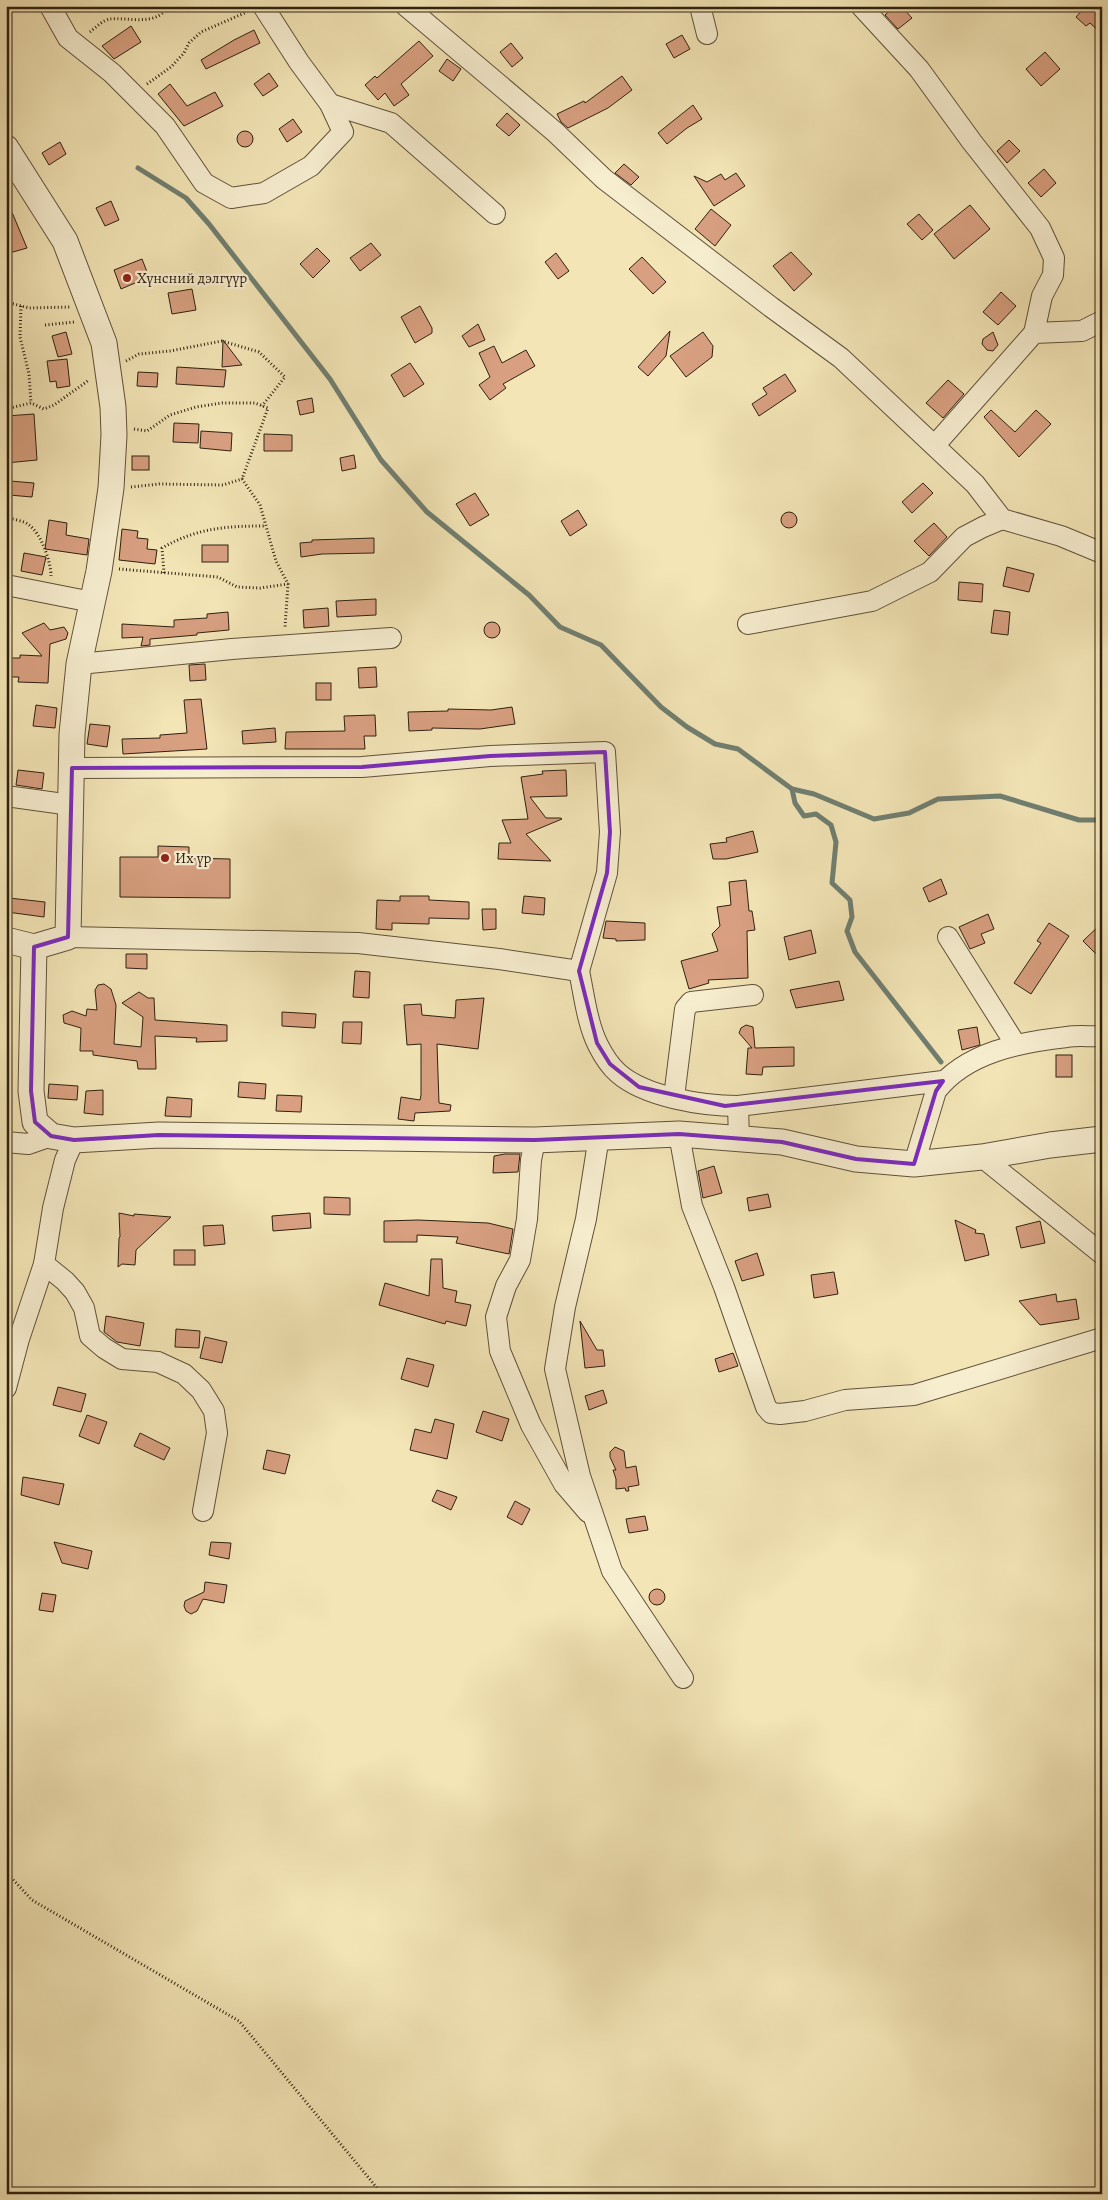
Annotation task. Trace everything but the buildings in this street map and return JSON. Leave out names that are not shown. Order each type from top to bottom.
[{"type":"street","points":[[50,6],[68,38],[112,73],[165,126],[204,183],[231,198],[264,193],[311,166],[343,132],[330,104],[257,8]]},
{"type":"street","points":[[406,6],[555,132],[604,179],[841,358],[975,484],[1002,519],[1061,536],[1102,553]]},
{"type":"street","points":[[700,6],[707,34]]},
{"type":"street","points":[[861,6],[919,69],[972,142],[1040,228],[1054,258],[1053,275],[1042,296],[1034,332],[935,445]]},
{"type":"street","points":[[330,104],[391,123],[495,214]]},
{"type":"street","points":[[6,148],[65,241],[104,343],[114,434],[111,488],[99,571],[79,664],[72,734],[68,937]]},
{"type":"street","points":[[1034,332],[1082,332],[1102,322]]},
{"type":"street","points":[[748,624],[872,601],[930,572],[964,537],[983,526],[1002,519]]},
{"type":"street","points":[[6,585],[92,602]]},
{"type":"street","points":[[79,664],[288,645],[391,638]]},
{"type":"street","points":[[72,768],[362,767],[490,756],[605,752],[610,832],[607,873],[579,971],[597,1043],[618,1074],[639,1087],[674,1097],[711,1105],[738,1106],[943,1081]]},
{"type":"street","points":[[6,796],[71,804]]},
{"type":"street","points":[[6,940],[34,947],[68,937],[358,943],[499,959],[579,971]]},
{"type":"street","points":[[948,937],[1016,1045]]},
{"type":"street","points":[[34,947],[31,1091],[35,1122],[62,1138]]},
{"type":"street","points":[[674,1097],[684,1009],[691,1002],[753,995]]},
{"type":"street","points":[[914,1164],[936,1090],[943,1081],[994,1051],[1016,1045],[1069,1036],[1102,1036]]},
{"type":"street","points":[[738,1106],[739,1139]]},
{"type":"street","points":[[6,1142],[28,1144],[62,1138],[159,1135],[535,1140],[679,1134],[782,1142],[856,1159],[914,1164],[982,1157],[1050,1145],[1102,1139]]},
{"type":"street","points":[[679,1134],[692,1206],[724,1287],[766,1407],[771,1413],[780,1414],[805,1411],[844,1400],[914,1395],[1102,1338]]},
{"type":"street","points":[[598,1136],[586,1219],[565,1307],[555,1369],[580,1476],[612,1571],[683,1678]]},
{"type":"street","points":[[6,1388],[19,1339],[44,1264],[53,1208],[65,1160],[62,1138]]},
{"type":"street","points":[[535,1140],[531,1160],[527,1219],[520,1260],[506,1286],[496,1317],[500,1351],[530,1425],[564,1484],[583,1508],[593,1515]]},
{"type":"street","points":[[982,1157],[1102,1254]]},
{"type":"street","points":[[44,1264],[65,1280],[75,1292],[84,1308],[90,1336],[104,1348],[122,1359],[158,1362],[184,1374],[201,1390],[214,1411],[217,1433],[203,1511]]},
{"type":"path","points":[[77,45],[108,19],[147,19],[167,9],[168,6]]},
{"type":"path","points":[[135,96],[152,80],[171,67],[184,53],[189,43],[201,32],[257,8]]},
{"type":"path","points":[[6,302],[28,308],[93,314]]},
{"type":"path","points":[[21,306],[20,337],[29,374],[31,403]]},
{"type":"path","points":[[45,325],[93,314]]},
{"type":"path","points":[[6,409],[31,403],[44,409],[54,405],[108,367],[139,354],[170,351],[222,341],[259,352],[285,377],[262,406]]},
{"type":"path","points":[[114,434],[133,429],[146,431],[170,415],[196,407],[222,403],[255,403],[268,408],[242,479]]},
{"type":"path","points":[[111,488],[159,484],[223,485],[242,479]]},
{"type":"path","points":[[242,479],[260,505],[276,561],[288,584],[284,625],[288,645]]},
{"type":"path","points":[[6,516],[29,524],[38,536],[51,565],[49,594]]},
{"type":"path","points":[[164,573],[162,548],[180,538],[204,530],[231,526],[265,526]]},
{"type":"path","points":[[99,571],[113,568],[218,577],[237,587],[260,588],[288,584]]},
{"type":"path","points":[[6,1872],[32,1900],[239,2021],[382,2194]]},
{"type":"highlighted area","points":[[605,752],[610,832],[607,873],[579,971],[597,1043],[610,1064],[639,1087],[725,1106],[943,1081],[936,1091],[914,1164],[856,1159],[782,1142],[679,1134],[535,1140],[159,1135],[74,1140],[51,1136],[35,1122],[31,1091],[34,947],[68,937],[72,768],[362,767],[490,756]]},
{"type":"waterway","points":[[138,168],[186,198],[209,224],[330,379],[381,460],[427,512],[529,595],[560,627],[601,645],[661,707],[687,727],[715,744],[738,749],[792,789],[814,794],[874,819],[909,813],[938,799],[1000,796],[1079,820],[1102,820]]},
{"type":"waterway","points":[[792,789],[795,803],[804,816],[816,814],[831,825],[836,842],[832,883],[850,900],[852,917],[847,931],[855,952],[941,1062]]},
{"type":"place","name":"Хүнсний дэлгүүр","points":[[127,278]]},
{"type":"place","name":"Их үр","points":[[165,858]]}]
